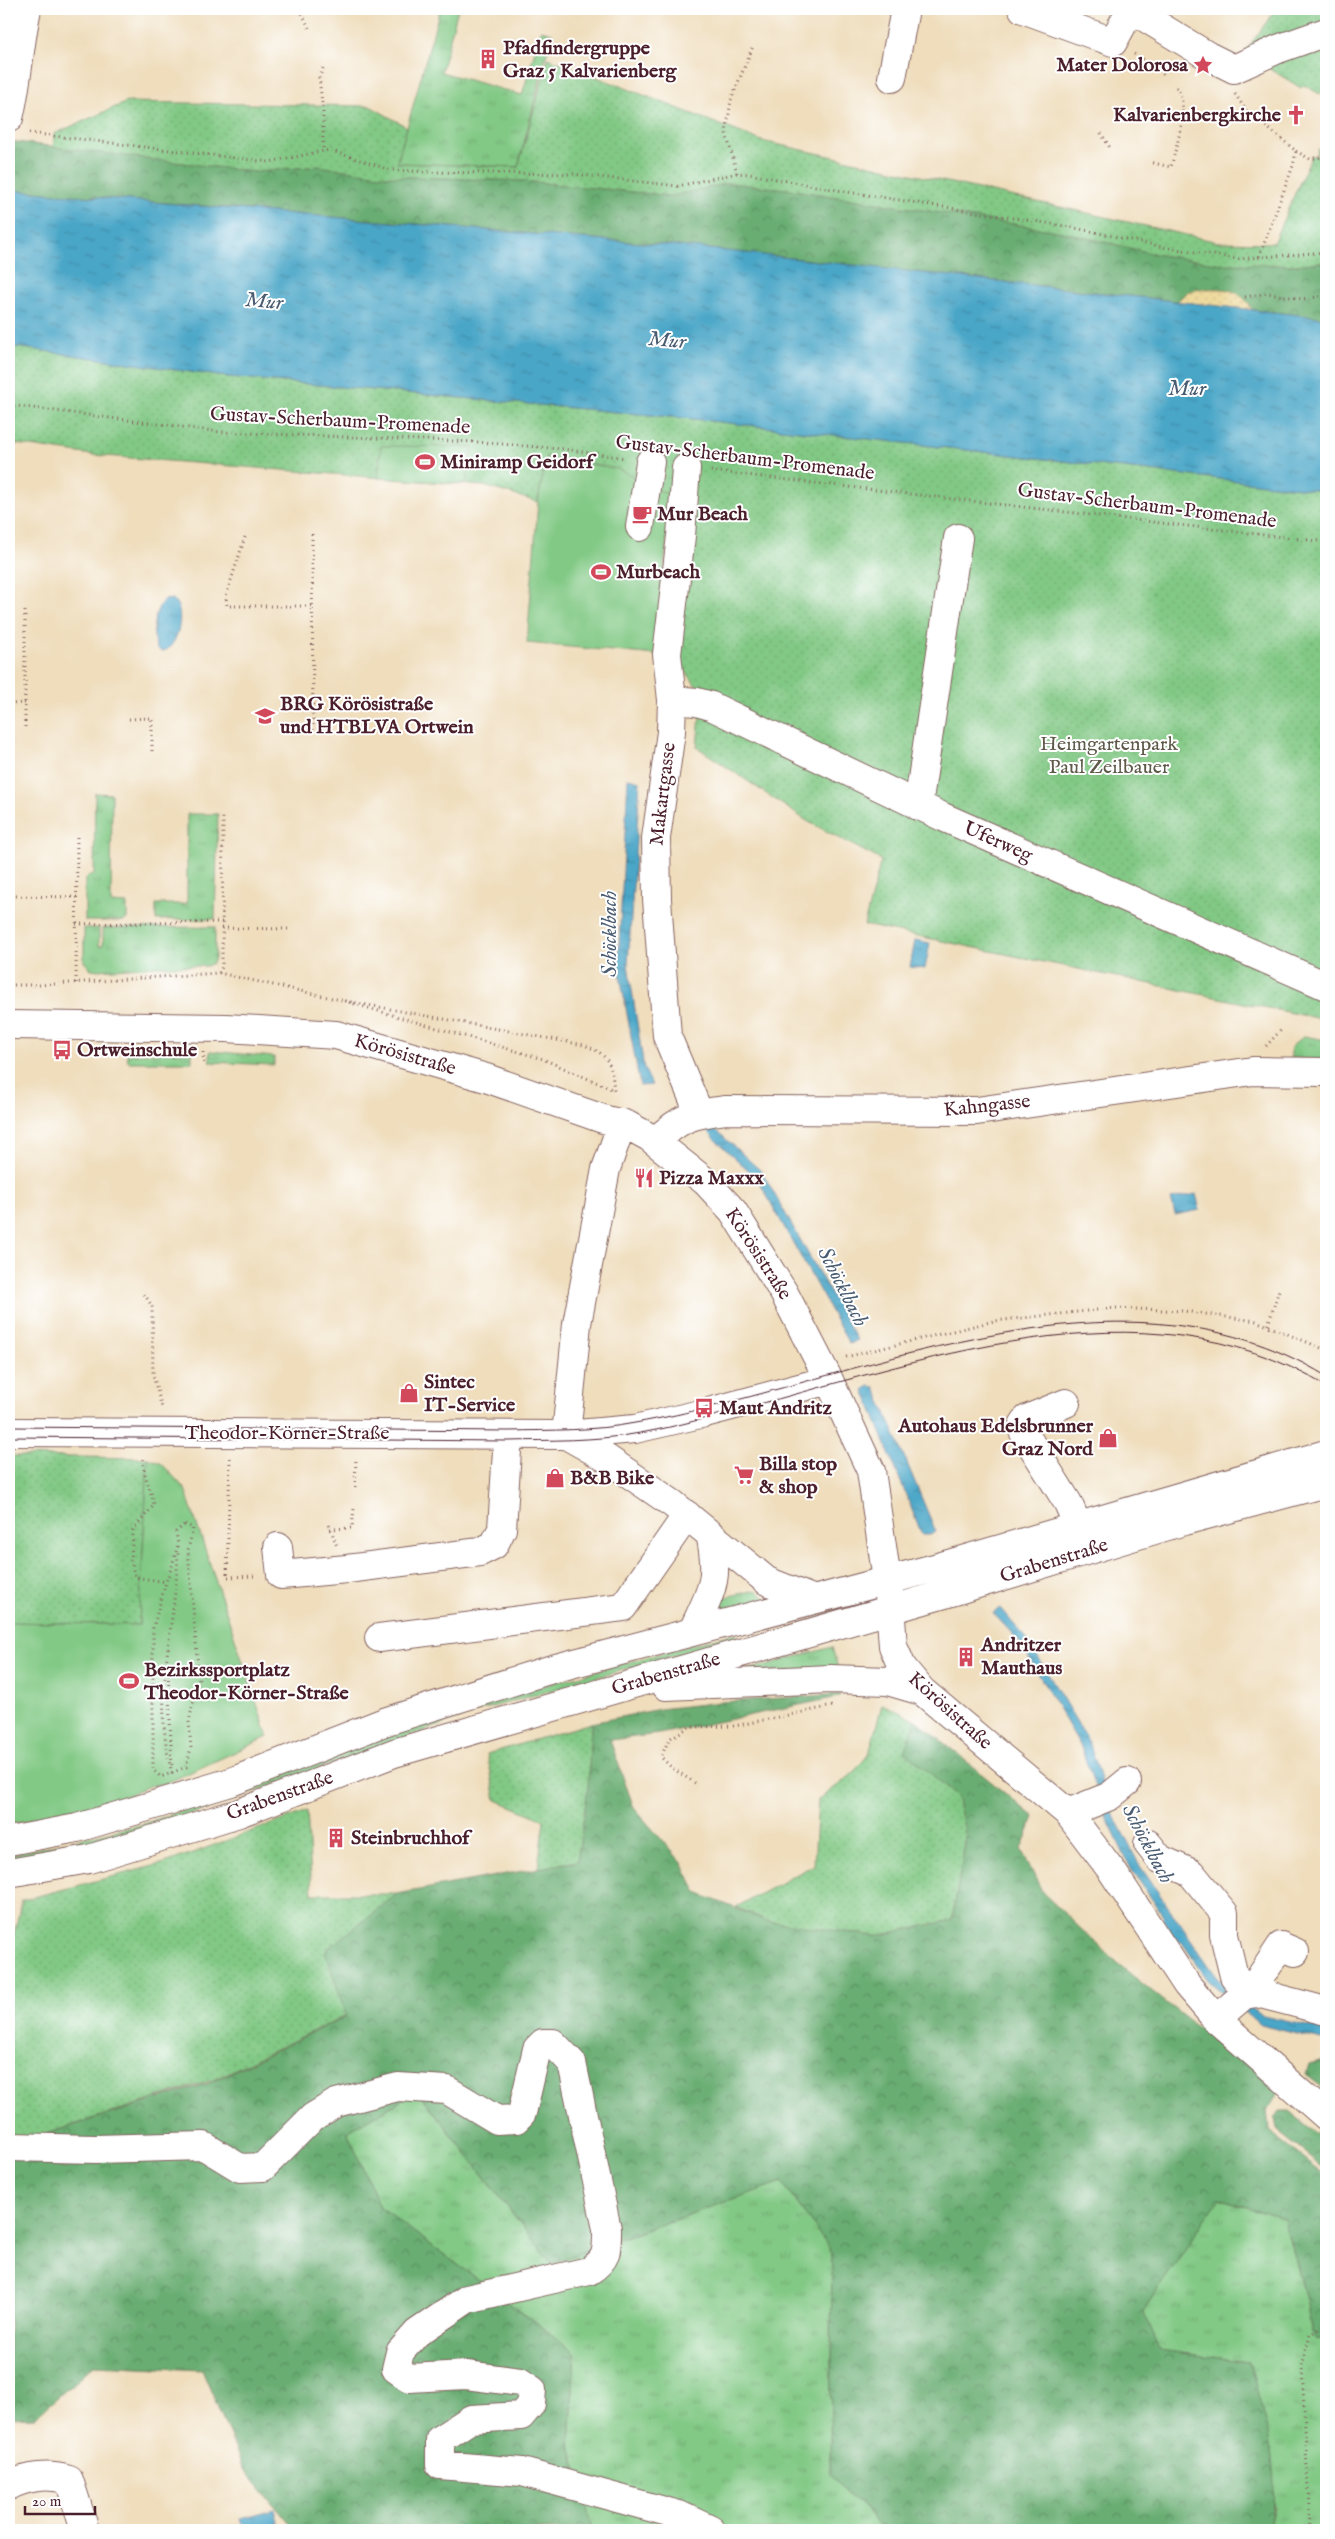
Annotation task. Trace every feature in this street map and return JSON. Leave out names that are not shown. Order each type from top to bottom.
[{"type":"main road","points":[[18,125],[14,99],[20,38],[27,9]]},
{"type":"main road","points":[[892,78],[905,9]]},
{"type":"main road","points":[[1023,9],[1113,42],[1131,9],[1208,56],[1234,69],[1278,49],[1326,32]]},
{"type":"main road","points":[[640,527],[650,462]]},
{"type":"main road","name":"Makartgasse","points":[[686,468],[681,536],[667,654],[672,700],[671,732],[656,838],[657,899],[663,1006],[667,1036],[689,1117]]},
{"type":"main road","points":[[918,806],[958,538]]},
{"type":"main road","name":"Uferweg","points":[[672,700],[697,702],[711,706],[918,806],[1326,986]]},
{"type":"main road","name":"Körösistraße","points":[[9,1025],[226,1028],[336,1035],[486,1078],[603,1119],[622,1123],[656,1141],[706,1182],[733,1211],[835,1369],[871,1471],[891,1608],[893,1646],[902,1667],[922,1691],[1080,1808],[1112,1871],[1187,1985],[1239,2002]]},
{"type":"main road","name":"Kahngasse","points":[[689,1117],[726,1110],[977,1112],[1245,1072],[1288,1070],[1326,1072]]},
{"type":"main road","points":[[656,1141],[689,1117]]},
{"type":"main road","points":[[566,1435],[577,1324],[606,1169],[622,1123]]},
{"type":"main road","name":"Theodor-Körner-Straße","points":[[9,1432],[566,1435],[635,1429],[705,1413],[835,1369]]},
{"type":"main road","points":[[1066,1403],[1027,1419],[1023,1425],[1024,1433],[1068,1504],[1078,1526]]},
{"type":"main road","points":[[278,1547],[281,1575],[346,1569],[480,1552],[494,1545],[502,1529],[508,1435]]},
{"type":"main road","name":"Theodor-Körner-Straße","points":[[566,1435],[603,1456],[687,1516],[767,1581],[812,1599]]},
{"type":"main road","name":"Grabenstraße","points":[[9,1841],[78,1828],[231,1782],[387,1721],[552,1668],[887,1580],[1326,1454]]},
{"type":"main road","name":"Grabenstraße","points":[[9,1873],[89,1859],[239,1813],[394,1753],[1184,1521],[1326,1484]]},
{"type":"main road","points":[[379,1638],[623,1607],[687,1516]]},
{"type":"main road","points":[[693,1630],[712,1589],[716,1562],[710,1534]]},
{"type":"main road","points":[[619,1688],[831,1679],[888,1681],[922,1691]]},
{"type":"main road","points":[[1080,1808],[1110,1796],[1127,1782]]},
{"type":"main road","points":[[1148,1844],[1160,1859],[1191,1874],[1224,1913],[1224,1935],[1239,2002],[1326,2116]]},
{"type":"main road","points":[[1239,2002],[1261,1976],[1281,1946],[1295,1952]]},
{"type":"main road","points":[[1239,2002],[1326,2011]]},
{"type":"main road","points":[[9,2147],[96,2149],[204,2146],[240,2168],[263,2167],[313,2117],[336,2103],[398,2087],[447,2090],[497,2120],[516,2119],[522,2113],[537,2049],[543,2043],[553,2043],[572,2063],[607,2229],[607,2251],[601,2263],[589,2271],[467,2299],[417,2332],[400,2352],[396,2370],[409,2378],[466,2375],[520,2382],[532,2390],[531,2404],[521,2416],[471,2419],[440,2439],[440,2465],[522,2472],[679,2514],[711,2530]]},
{"type":"main road","points":[[9,2486],[37,2477],[56,2476],[69,2480],[85,2530]]},
{"type":"path","points":[[300,9],[309,28]]},
{"type":"path","points":[[1113,42],[1155,66],[1166,77]]},
{"type":"path","points":[[737,173],[726,133],[731,100],[753,46]]},
{"type":"path","points":[[323,68],[319,78],[323,111],[323,151]]},
{"type":"path","points":[[1234,69],[1230,87],[1246,110],[1296,151],[1310,159],[1320,157],[1326,161]]},
{"type":"path","points":[[1153,163],[1171,167],[1184,106],[1180,92],[1176,87]]},
{"type":"path","points":[[18,125],[269,162],[329,150],[391,170],[572,174],[678,186],[737,173],[1071,227],[1163,247],[1238,259],[1307,256],[1326,252]]},
{"type":"path","points":[[1101,133],[1110,148]]},
{"type":"path","points":[[1259,257],[1293,166],[1296,151]]},
{"type":"path","points":[[1245,296],[1268,293],[1302,299],[1326,296]]},
{"type":"path","name":"Gustav-Scherbaum-Promenade","points":[[9,405],[221,432],[486,443],[563,449],[650,462]]},
{"type":"path","name":"Gustav-Scherbaum-Promenade","points":[[686,468],[1326,542]]},
{"type":"path","points":[[312,534],[314,606],[313,734]]},
{"type":"path","points":[[245,537],[226,596],[226,606],[314,606]]},
{"type":"path","points":[[24,611],[25,730]]},
{"type":"path","points":[[9,704],[25,703]]},
{"type":"path","points":[[129,719],[152,718],[152,751]]},
{"type":"path","points":[[219,973],[222,967],[223,814]]},
{"type":"path","points":[[76,983],[77,833]]},
{"type":"path","points":[[9,899],[12,900],[12,896],[76,897]]},
{"type":"path","points":[[76,924],[222,922]]},
{"type":"path","points":[[222,928],[291,929]]},
{"type":"path","points":[[9,985],[76,983],[219,973],[341,1000],[584,1045],[604,1055],[612,1066],[614,1090],[543,1059],[341,1000]]},
{"type":"path","points":[[1260,1052],[1282,1028]]},
{"type":"path","points":[[203,1048],[204,1066]]},
{"type":"path","points":[[1268,1326],[1279,1290]]},
{"type":"path","points":[[144,1294],[152,1306],[153,1376],[162,1408]]},
{"type":"path","points":[[835,1369],[994,1321],[1115,1308],[1184,1311],[1256,1321],[1326,1350]]},
{"type":"path","points":[[143,1457],[143,1473],[151,1491],[154,1505],[133,1530],[131,1561],[135,1577],[166,1582]]},
{"type":"path","points":[[230,1457],[227,1577],[281,1575]]},
{"type":"path","points":[[355,1487],[356,1458]]},
{"type":"path","points":[[330,1529],[352,1528],[354,1508]]},
{"type":"path","points":[[173,1774],[166,1749],[162,1712],[178,1545],[176,1532],[185,1524],[193,1528],[188,1550],[199,1678],[189,1721],[191,1748],[186,1767],[173,1774],[161,1777],[153,1770],[151,1735],[153,1628],[178,1545]]},
{"type":"path","points":[[168,1653],[173,1774]]},
{"type":"path","points":[[695,1783],[672,1768],[661,1757],[669,1739],[689,1727],[734,1726],[842,1704]]},
{"type":"path","points":[[1310,2530],[1302,2366],[1310,2335],[1326,2323]]},
{"type":"green space","points":[[440,9],[458,9],[441,72],[522,95],[541,30],[552,33],[518,167],[397,163]]},
{"type":"green space","points":[[1276,9],[1326,9],[1326,82],[1320,94],[1304,85],[1301,88],[1244,53]]},
{"type":"green space","points":[[548,58],[762,141],[1218,242],[1273,243],[1312,155],[1316,157],[1318,149],[1326,153],[1326,261],[1297,265],[1224,264],[1160,255],[1058,231],[787,189],[728,183],[672,196],[525,181],[387,176],[318,166],[256,172],[53,147],[54,134],[127,102],[370,106],[407,127],[397,163],[518,167]]},
{"type":"green space","points":[[9,141],[256,172],[318,166],[387,176],[525,181],[672,196],[728,183],[787,189],[1058,231],[1160,255],[1224,264],[1297,265],[1326,261],[1326,318],[701,248],[9,190]]},
{"type":"green space","name":"Heimgartenpark Paul Zeilbauer","points":[[9,346],[219,376],[694,419],[1326,491],[1326,1020],[864,925],[881,860],[807,821],[697,747],[702,694],[687,673],[677,667],[671,496],[546,456],[538,502],[484,486],[93,455],[9,443]]},
{"type":"green space","name":"Miniramp Geidorf","points":[[381,446],[473,447],[466,484],[378,478]]},
{"type":"green space","name":"Murbeach","points":[[546,456],[618,469],[671,496],[656,655],[527,643],[538,502]]},
{"type":"green space","points":[[95,793],[112,794],[111,903],[127,904],[127,919],[124,921],[85,921],[85,879],[89,875],[94,875]]},
{"type":"green space","points":[[187,814],[218,814],[215,919],[156,920],[156,904],[187,904]]},
{"type":"green space","points":[[215,927],[215,958],[213,963],[207,966],[157,966],[98,970],[91,969],[84,962],[84,928],[99,928],[99,946],[103,945],[103,928]]},
{"type":"green space","points":[[1304,1036],[1326,1040],[1326,1060],[1291,1058],[1291,1047]]},
{"type":"green space","points":[[210,1051],[274,1057],[274,1065],[210,1062]]},
{"type":"green space","points":[[192,1052],[192,1062],[128,1062],[127,1054]]},
{"type":"green space","points":[[9,1456],[148,1458],[139,1625],[9,1622]]},
{"type":"green space","name":"Bezirkssportplatz Theodor-Körner-Straße","points":[[148,1458],[162,1464],[185,1489],[268,1737],[167,1783],[149,1786],[112,1802],[9,1825],[9,1622],[139,1625]]},
{"type":"green space","points":[[756,1590],[767,1599],[715,1612],[721,1598]]},
{"type":"green space","points":[[735,1633],[739,1637],[482,1710],[179,1819],[82,1847],[9,1861],[9,1855],[140,1825],[217,1799],[406,1728],[498,1698]]},
{"type":"green space","points":[[832,1647],[839,1672],[744,1671]]},
{"type":"green space","points":[[841,1694],[838,1697],[659,1734],[610,1740],[634,1808],[683,1864],[697,1893],[768,1921],[875,1936],[952,1920],[966,1837],[957,1796],[903,1751],[916,1720],[1034,1817],[1021,1849],[1043,1893],[1117,1963],[1194,2025],[1286,2082],[1267,2109],[1269,2131],[1326,2175],[1326,2338],[1315,2338],[1284,2219],[1220,2198],[1143,2311],[1160,2350],[1249,2362],[1266,2424],[1273,2466],[1274,2488],[1268,2530],[884,2530],[830,2475],[832,2252],[782,2182],[551,2263],[418,2091],[347,2132],[380,2207],[575,2352],[570,2446],[593,2530],[295,2530],[244,2469],[202,2370],[94,2365],[35,2417],[9,2418],[9,2143],[14,2144],[209,2083],[346,2016],[325,1951],[397,1894],[577,1861],[588,1788],[591,1723],[660,1709],[721,1702]]},
{"type":"green space","points":[[882,1704],[916,1720],[904,1751],[957,1796],[966,1837],[952,1920],[875,1936],[768,1921],[736,1907],[814,1865],[818,1800],[850,1776],[869,1754]]},
{"type":"green space","points":[[591,1723],[588,1788],[577,1861],[538,1868],[544,1820],[496,1800],[487,1754]]},
{"type":"green space","points":[[307,1811],[312,1894],[397,1894],[325,1951],[346,2015],[213,2080],[14,2144],[9,2143],[9,1955],[22,1900],[165,1863]]},
{"type":"green space","points":[[1326,2056],[1326,2090],[1306,2075],[1309,2065],[1321,2062]]},
{"type":"green space","points":[[418,2091],[551,2263],[782,2182],[832,2252],[830,2475],[884,2530],[593,2530],[570,2446],[575,2352],[380,2207],[347,2132]]},
{"type":"green space","points":[[1280,2111],[1289,2111],[1326,2141],[1326,2169],[1277,2130],[1275,2119]]},
{"type":"green space","points":[[1219,2198],[1284,2219],[1315,2338],[1326,2338],[1326,2530],[1268,2530],[1274,2508],[1249,2362],[1159,2350],[1143,2311]]},
{"type":"sand","points":[[1198,289],[1230,290],[1242,297],[1252,310],[1177,302],[1187,292]]},
{"type":"water","name":"Mur","points":[[9,190],[701,248],[1326,318],[1326,491],[694,419],[219,376],[9,346]]},
{"type":"water","points":[[173,599],[179,612],[179,628],[173,643],[162,652],[156,648],[155,617],[164,600]]},
{"type":"water","name":"Schöcklbach","points":[[628,778],[640,781],[628,964],[644,1068],[652,1085],[640,1086],[618,964]]},
{"type":"water","points":[[915,940],[930,943],[925,969],[910,967]]},
{"type":"water","name":"Schöcklbach","points":[[715,1129],[762,1172],[857,1340],[849,1344],[757,1178],[712,1137]]},
{"type":"water","points":[[1196,1194],[1200,1210],[1175,1215],[1171,1199]]},
{"type":"water","name":"Schöcklbach","points":[[869,1386],[875,1387],[936,1532],[930,1535],[922,1535],[864,1390]]},
{"type":"water","name":"Schöcklbach","points":[[1000,1608],[1029,1642],[1090,1744],[1110,1808],[1140,1866],[1217,1977],[1263,2016],[1326,2030],[1326,2041],[1260,2025],[1208,1980],[1131,1869],[1103,1810],[1081,1747],[1019,1641],[993,1613]]},
{"type":"water","points":[[275,2509],[279,2526],[265,2530],[245,2530],[241,2518]]},
{"type":"waterway","name":"Schöcklbach","points":[[711,1130],[719,1138]]},
{"type":"waterway","name":"Schöcklbach","points":[[1166,1918],[1173,1932],[1181,1939]]},
{"type":"tram line","points":[[9,1427],[509,1431],[572,1430],[604,1427],[635,1423],[719,1405],[894,1357],[983,1337],[1072,1324],[1160,1324],[1245,1339],[1326,1376]]},
{"type":"tram line","points":[[9,1437],[508,1441],[603,1438],[646,1432],[682,1424],[953,1353],[1030,1339],[1107,1332],[1182,1336],[1256,1353],[1326,1386]]},
{"type":"place","name":"Pfadfindergruppe Graz 5 Kalvarienberg","points":[[488,59]]},
{"type":"place","name":"Mater Dolorosa","points":[[1203,65]]},
{"type":"place","name":"Kalvarienbergkirche","points":[[1296,115]]},
{"type":"place","name":"Miniramp Geidorf","points":[[425,462]]},
{"type":"place","name":"Mur Beach","points":[[642,514]]},
{"type":"place","name":"Murbeach","points":[[601,572]]},
{"type":"place","name":"BRG Körösistraße und HTBLVA Ortwein","points":[[265,716]]},
{"type":"place","name":"Ortweinschule","points":[[62,1050]]},
{"type":"place","name":"Pizza Maxxx","points":[[644,1178]]},
{"type":"place","name":"Sintec IT-Service","points":[[409,1393]]},
{"type":"place","name":"Maut Andritz","points":[[704,1408]]},
{"type":"place","name":"Autohaus Edelsbrunner Graz Nord","points":[[1108,1438]]},
{"type":"place","name":"Billa stop & shop","points":[[744,1475]]},
{"type":"place","name":"B&B Bike","points":[[555,1478]]},
{"type":"place","name":"Andritzer Mauthaus","points":[[966,1657]]},
{"type":"place","name":"Bezirkssportplatz Theodor-Körner-Straße","points":[[129,1681]]},
{"type":"place","name":"Steinbruchhof","points":[[336,1838]]}]
